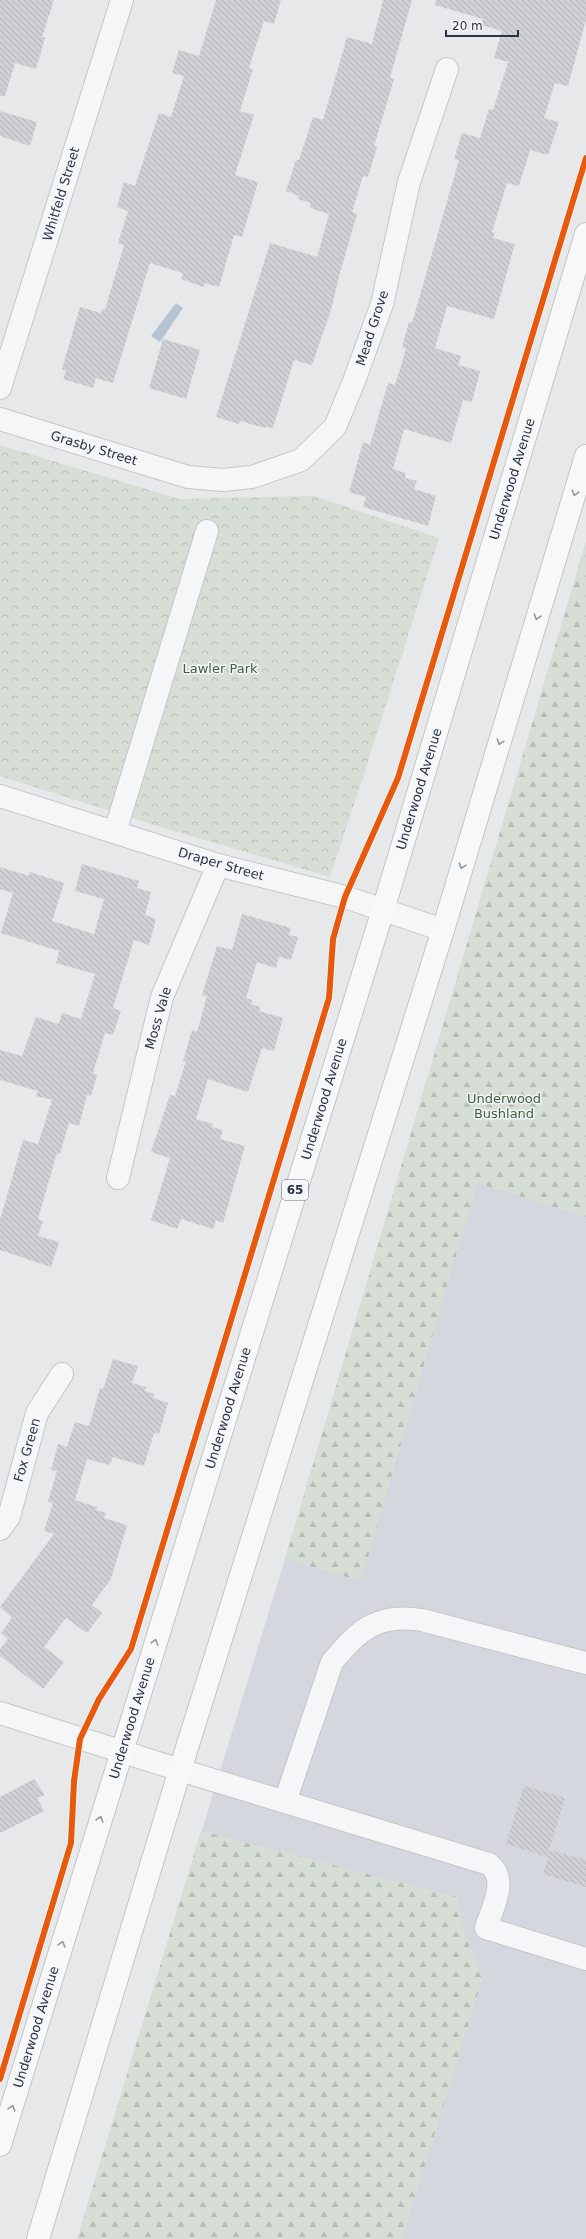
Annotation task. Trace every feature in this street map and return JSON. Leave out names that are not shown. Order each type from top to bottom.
[{"type":"main road","name":"Underwood Avenue","points":[[0,2145],[383,910],[586,234]]},
{"type":"main road","points":[[38,2239],[180,1770],[443,930],[586,456]]},
{"type":"street","name":"Whitfeld Street","points":[[0,388],[122,0]]},
{"type":"street","name":"Mead Grove","points":[[188,476],[223,480],[252,477],[301,460],[335,428],[382,304],[409,182],[446,69]]},
{"type":"street","name":"Grasby Street","points":[[0,419],[188,476]]},
{"type":"street","points":[[115,832],[207,531]]},
{"type":"street","name":"Draper Street","points":[[0,796],[218,865],[345,897],[443,930]]},
{"type":"street","name":"Moss Vale","points":[[118,1178],[162,997],[218,865]]},
{"type":"street","name":"Fox Green","points":[[0,1529],[8,1517],[37,1413],[62,1374]]},
{"type":"street","points":[[285,1802],[332,1662],[348,1643],[367,1628],[384,1620],[402,1617],[422,1620],[586,1663]]},
{"type":"street","points":[[0,1713],[121,1752],[489,1864],[496,1870],[500,1882],[486,1928],[586,1959]]},
{"type":"shaded area","points":[[586,542],[586,2239],[77,2239],[285,1559]]},
{"type":"green space","name":"Lawler Park","points":[[0,445],[179,499],[314,496],[439,538],[330,877],[154,825],[0,776]]},
{"type":"green space","name":"Underwood Bushland","points":[[586,542],[586,1217],[477,1183],[361,1581],[285,1559]]},
{"type":"green space","points":[[201,1831],[457,1897],[466,1938],[483,1977],[402,2239],[77,2239]]},
{"type":"water","points":[[176,303],[183,308],[160,342],[151,336]]},
{"type":"building","points":[[0,0],[54,0],[42,37],[45,38],[36,69],[15,63],[5,96],[0,96]]},
{"type":"building","points":[[216,0],[281,0],[274,24],[264,21],[249,68],[253,69],[240,111],[254,115],[235,175],[258,182],[242,237],[234,235],[219,287],[205,283],[204,287],[181,279],[183,273],[150,263],[113,383],[96,378],[93,388],[63,379],[66,371],[62,369],[80,307],[101,313],[102,309],[105,310],[124,245],[118,243],[128,211],[117,207],[124,182],[135,186],[159,113],[171,117],[184,76],[172,73],[179,50],[199,56]]},
{"type":"building","points":[[383,0],[412,0],[390,78],[394,79],[374,146],[377,147],[368,177],[363,176],[352,212],[357,214],[331,310],[312,365],[294,360],[273,428],[265,428],[240,421],[239,424],[216,417],[270,243],[317,257],[329,214],[310,208],[311,203],[298,199],[299,196],[286,191],[296,160],[299,160],[313,117],[323,120],[347,37],[372,44]]},
{"type":"building","points":[[436,0],[586,0],[586,20],[568,86],[555,83],[544,118],[559,122],[548,155],[530,150],[519,186],[507,183],[492,232],[495,233],[493,238],[515,244],[494,319],[447,306],[435,348],[461,356],[458,365],[480,371],[472,402],[463,400],[451,443],[404,429],[393,469],[406,473],[405,478],[417,481],[414,489],[436,496],[428,526],[363,507],[366,497],[349,492],[363,442],[370,445],[388,383],[395,385],[406,349],[402,347],[409,322],[412,323],[459,160],[454,159],[462,133],[480,138],[489,109],[493,110],[508,62],[494,58],[502,31],[482,25],[483,19],[435,5]]},
{"type":"building","points":[[0,111],[37,122],[30,146],[0,136]]},
{"type":"building","points":[[163,339],[200,350],[186,399],[149,388]]},
{"type":"building","points":[[82,864],[139,881],[137,888],[151,892],[145,915],[156,919],[149,945],[134,940],[113,1008],[121,1011],[113,1035],[105,1033],[93,1073],[97,1075],[91,1096],[87,1095],[79,1126],[69,1123],[60,1154],[57,1153],[38,1219],[43,1221],[38,1236],[59,1242],[51,1267],[0,1250],[0,1220],[23,1140],[38,1144],[52,1100],[36,1096],[38,1091],[0,1080],[0,1050],[22,1056],[36,1017],[59,1024],[62,1013],[81,1019],[95,974],[56,963],[59,951],[1,933],[13,893],[0,889],[0,867],[29,876],[30,872],[64,883],[52,921],[94,934],[104,899],[75,891]]},
{"type":"building","points":[[242,914],[291,928],[289,935],[298,937],[291,960],[279,957],[276,968],[257,962],[246,998],[252,1000],[251,1004],[260,1007],[259,1011],[283,1018],[274,1051],[262,1048],[248,1092],[208,1079],[196,1119],[213,1124],[212,1127],[223,1130],[220,1139],[245,1146],[223,1223],[216,1220],[213,1229],[181,1219],[177,1229],[151,1220],[170,1158],[151,1152],[170,1095],[175,1096],[186,1061],[183,1061],[192,1030],[197,1032],[207,996],[202,995],[217,946],[232,950]]},
{"type":"building","points":[[113,1359],[138,1366],[132,1383],[146,1387],[145,1391],[154,1394],[153,1398],[168,1403],[159,1434],[154,1433],[144,1466],[113,1457],[110,1465],[87,1459],[75,1500],[97,1507],[96,1510],[106,1513],[104,1518],[127,1525],[111,1579],[92,1605],[102,1613],[87,1633],[66,1618],[44,1647],[64,1662],[43,1689],[0,1656],[0,1649],[8,1639],[1,1633],[12,1618],[0,1607],[54,1534],[44,1531],[53,1503],[48,1501],[57,1471],[51,1470],[58,1444],[67,1447],[75,1422],[89,1426],[100,1388],[103,1389]]},
{"type":"building","points":[[34,1779],[45,1795],[37,1798],[44,1811],[0,1833],[0,1797]]},
{"type":"building","points":[[524,1786],[565,1798],[547,1857],[506,1844]]},
{"type":"building","points":[[550,1850],[586,1860],[586,1887],[543,1874]]},
{"type":"cycle path","points":[[0,2079],[71,1843],[74,1781],[80,1739],[99,1699],[131,1649],[329,998],[333,939],[345,897],[398,778],[586,158]]}]
